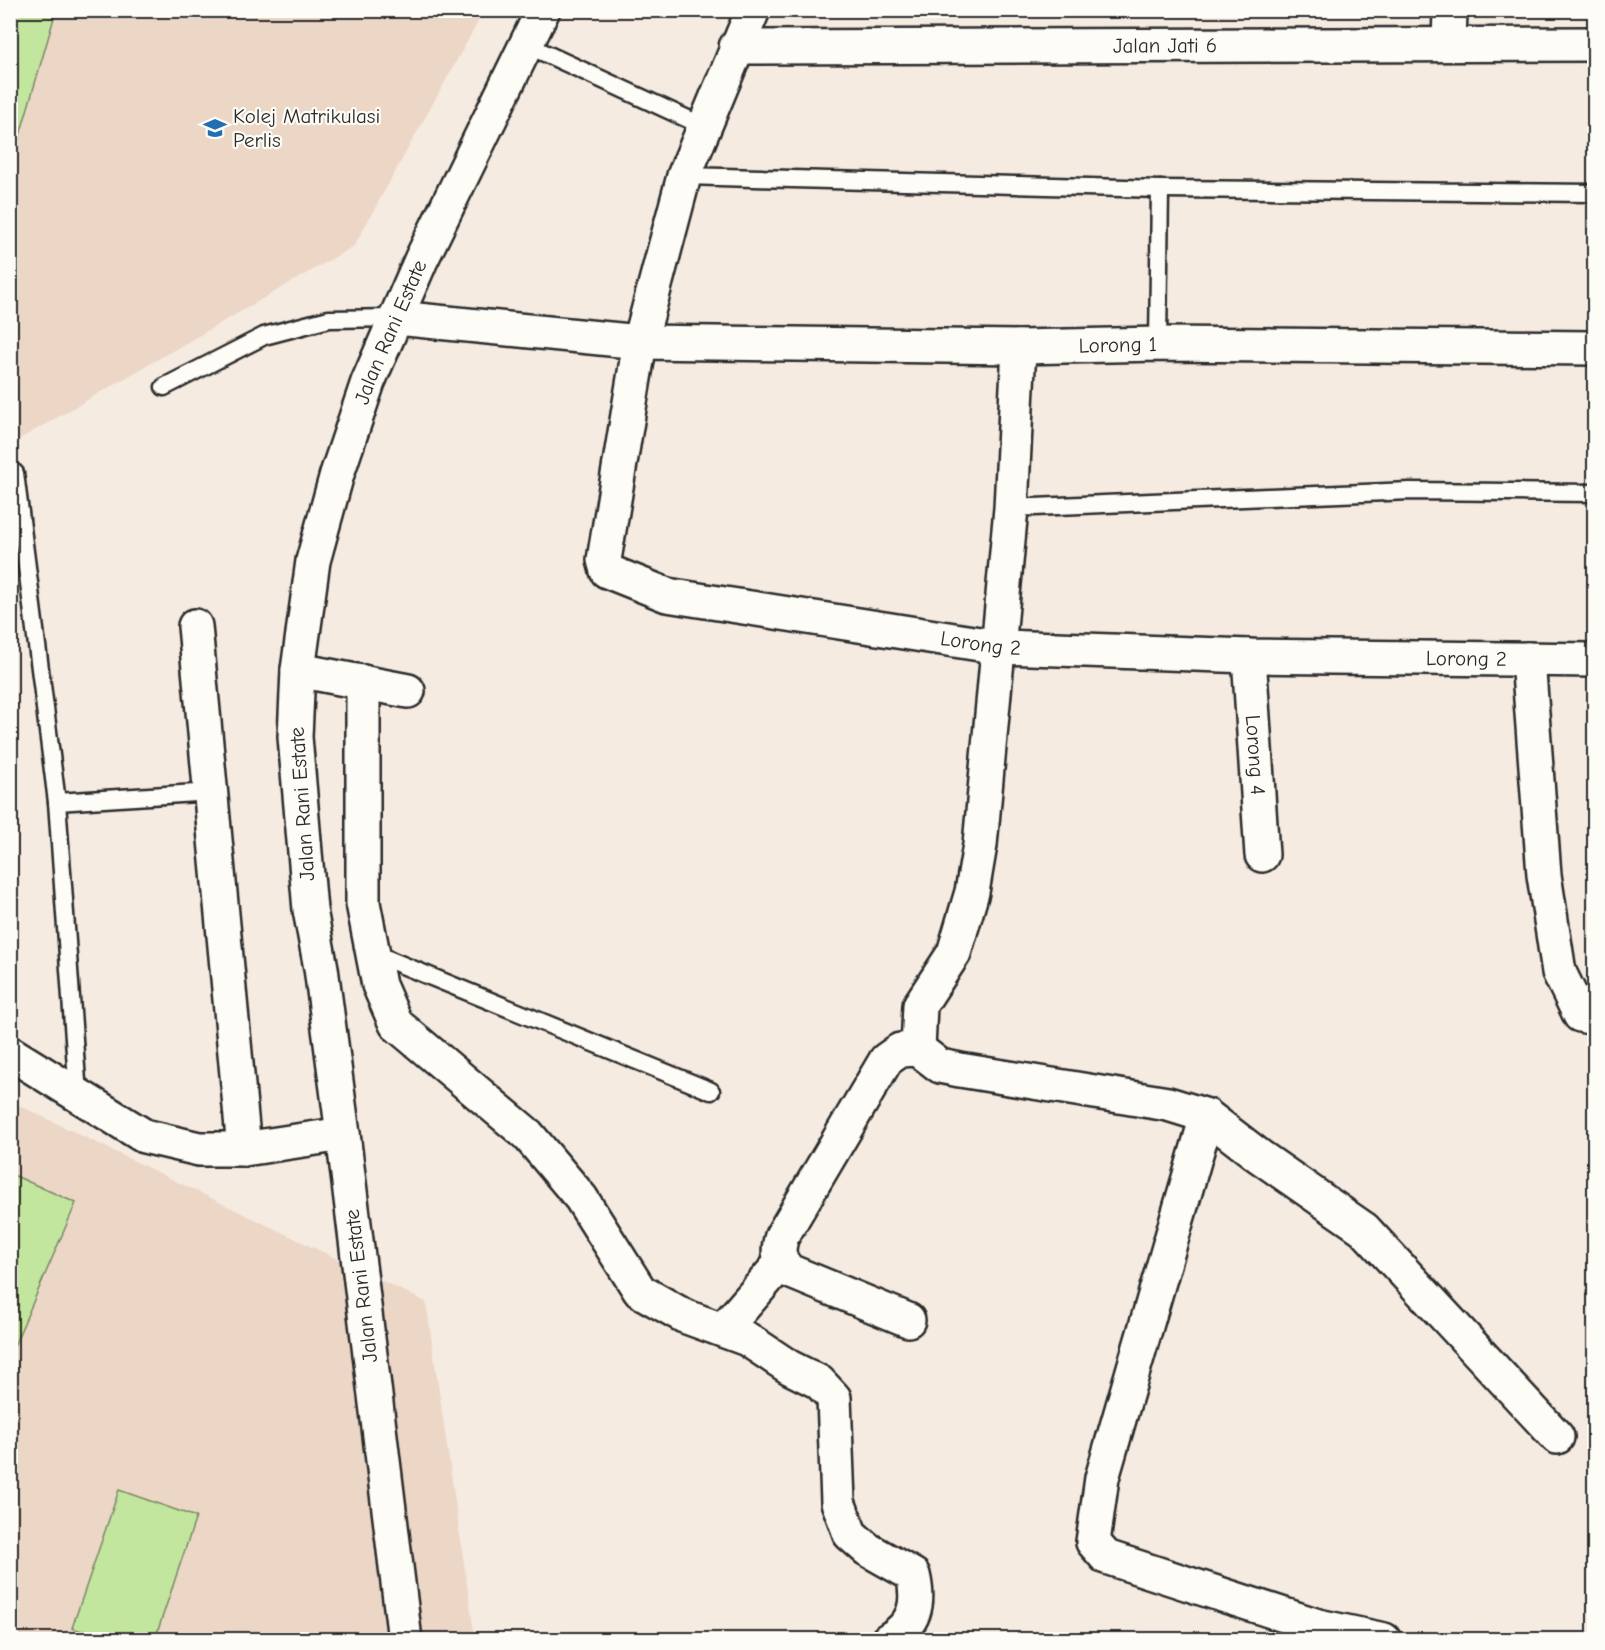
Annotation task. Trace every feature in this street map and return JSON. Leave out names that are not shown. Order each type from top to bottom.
[{"type":"street","name":"Jalan Rani Estate","points":[[405,1640],[343,1134],[321,968],[310,910],[298,801],[295,737],[298,670],[313,561],[337,474],[368,382],[421,260],[543,10]]},
{"type":"street","points":[[640,342],[684,176],[753,10]]},
{"type":"street","points":[[1449,44],[1450,10]]},
{"type":"street","name":"Jalan Jati 6","points":[[736,47],[1594,44]]},
{"type":"street","name":"Lorong 1","points":[[397,318],[640,342],[1019,347],[1158,344],[1594,348]]},
{"type":"street","name":"Lorong 2","points":[[640,342],[604,560],[607,571],[667,595],[999,647],[1248,656],[1594,660]]},
{"type":"street","points":[[918,1049],[920,1005],[954,953],[972,892],[980,845],[1011,508],[1019,347]]},
{"type":"street","points":[[195,626],[244,1149]]},
{"type":"street","name":"Lorong 4","points":[[1248,656],[1262,855]]},
{"type":"street","points":[[1528,659],[1544,875],[1559,972],[1580,1015],[1594,1018]]},
{"type":"street","points":[[298,670],[408,691]]},
{"type":"street","points":[[363,682],[363,903],[379,985],[396,1024],[528,1135],[581,1198],[640,1292],[684,1316],[747,1339],[789,1367],[819,1382],[834,1398],[838,1502],[850,1534],[867,1549],[913,1575],[918,1594],[912,1618],[900,1633],[888,1640]]},
{"type":"street","points":[[908,1320],[789,1271],[781,1263],[777,1250],[782,1236],[886,1060],[900,1050],[918,1049],[940,1066],[960,1071],[1168,1104],[1207,1116],[1259,1156],[1364,1229],[1557,1437]]},
{"type":"street","points":[[10,1053],[144,1136],[199,1149],[244,1149],[343,1134]]},
{"type":"street","points":[[1207,1116],[1102,1478],[1093,1542],[1106,1557],[1318,1626],[1384,1640]]},
{"type":"street","points":[[723,1330],[781,1263]]},
{"type":"lane","points":[[525,44],[703,126]]},
{"type":"lane","points":[[684,176],[1160,189],[1594,193]]},
{"type":"lane","points":[[1158,344],[1160,189]]},
{"type":"lane","points":[[164,387],[264,336],[329,319],[397,318]]},
{"type":"lane","points":[[15,473],[57,802],[78,1096]]},
{"type":"lane","points":[[1011,508],[1410,492],[1594,493]]},
{"type":"lane","points":[[57,802],[212,792]]},
{"type":"lane","points":[[373,952],[711,1091]]},
{"type":"shaded area","name":"Kolej Matrikulasi Perlis","points":[[11,11],[484,11],[354,246],[11,444]]},
{"type":"shaded area","points":[[10,1101],[426,1302],[475,1639],[11,1639]]},
{"type":"green space","points":[[10,11],[56,11],[11,166]]},
{"type":"green space","points":[[11,1174],[76,1203],[11,1353]]},
{"type":"green space","points":[[119,1490],[196,1517],[155,1639],[107,1639],[72,1628]]},
{"type":"place","name":"Kolej Matrikulasi Perlis","points":[[215,128]]}]
